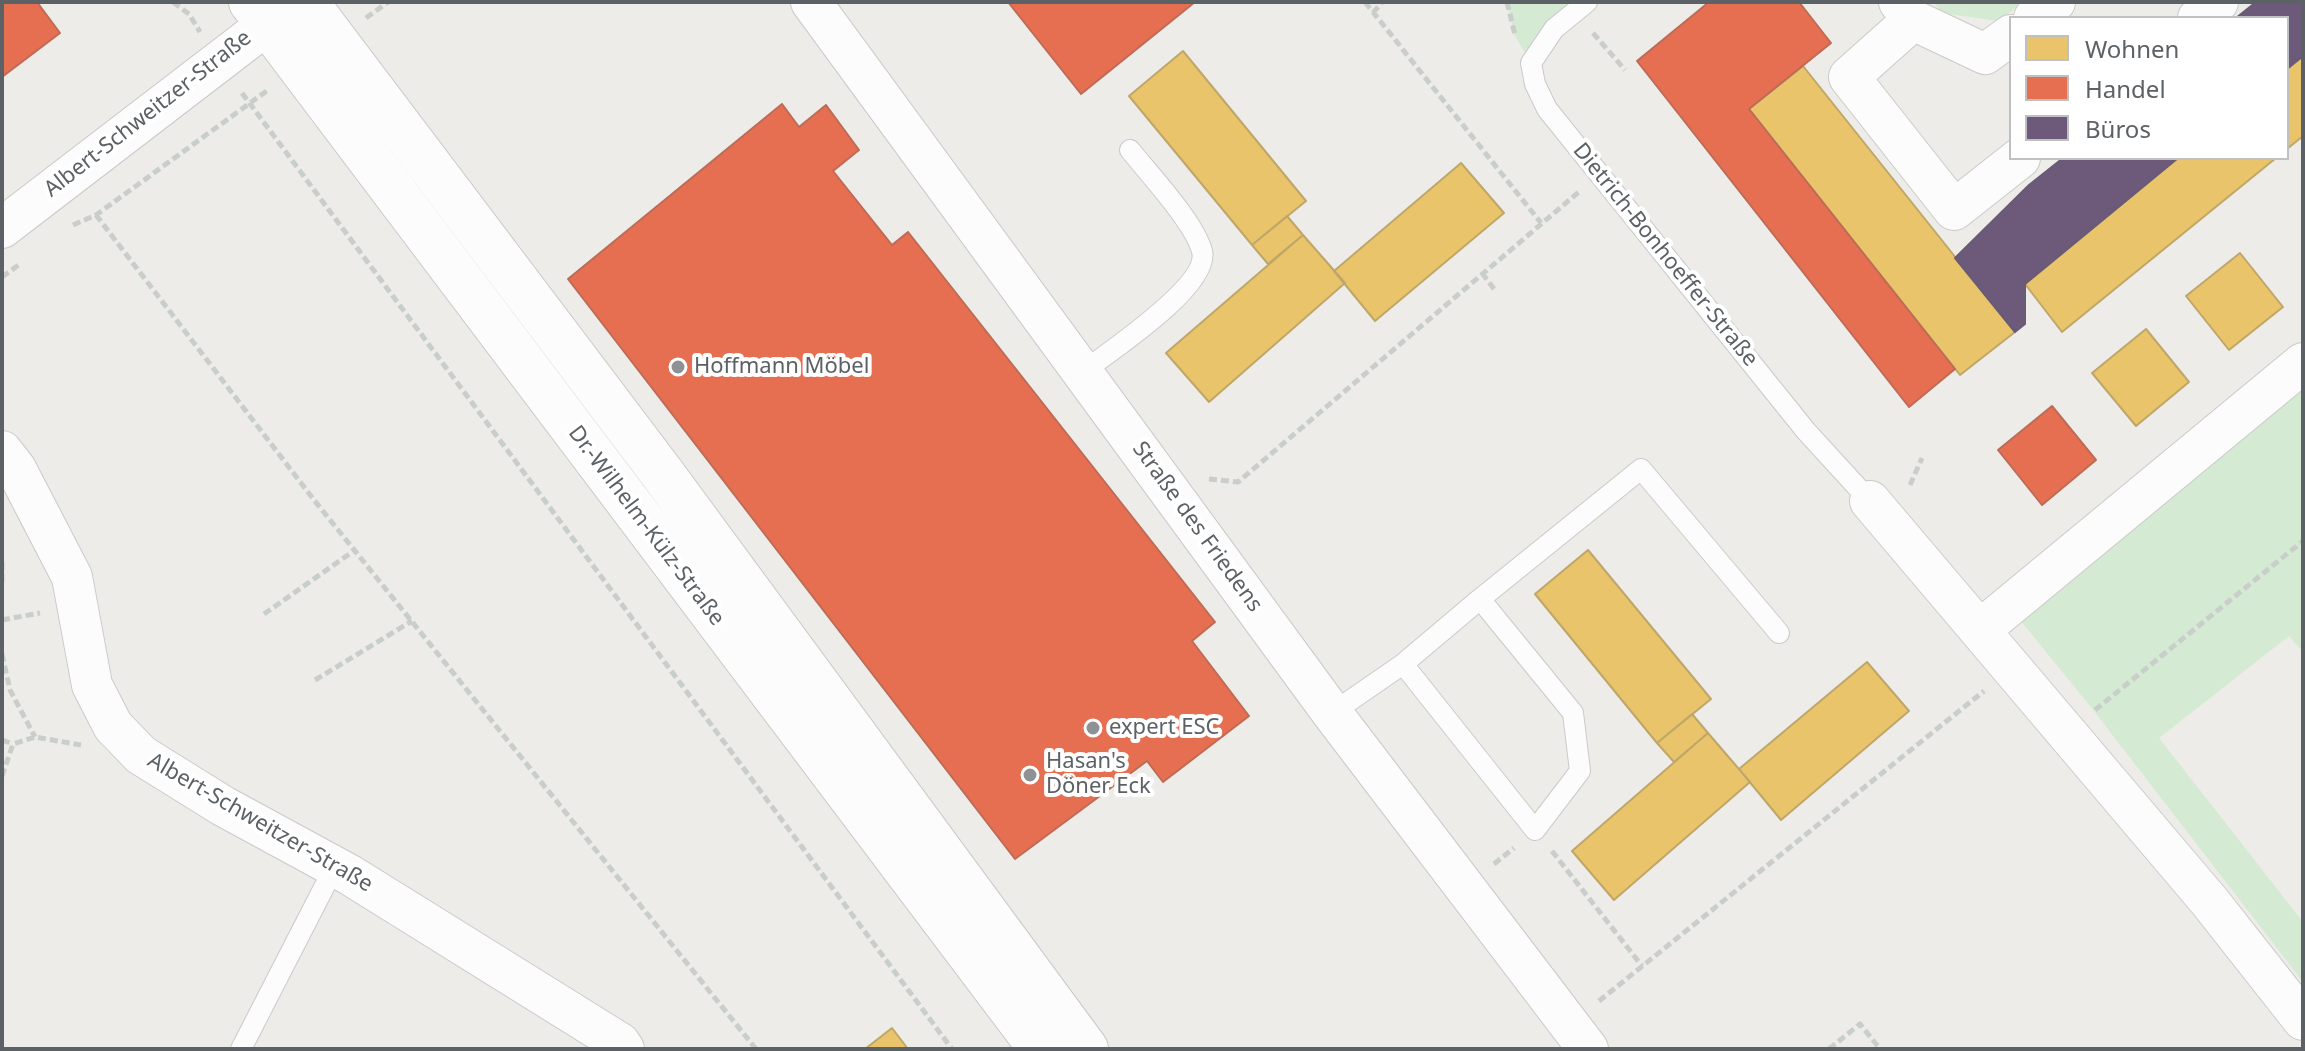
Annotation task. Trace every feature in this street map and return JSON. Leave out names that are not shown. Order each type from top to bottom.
[{"type":"street","name":"Dr.-Wilhelm-Külz-Straße","points":[[306,2],[662,473],[1086,1049]]},
{"type":"street","name":"Straße des Friedens","points":[[811,2],[1332,713],[1578,1037]]},
{"type":"street","points":[[2037,16],[2055,2]]},
{"type":"street","points":[[2200,16],[2218,2]]},
{"type":"street","name":"Dr.-Wilhelm-Külz-Straße","points":[[271,9],[1041,1049]]},
{"type":"street","name":"Albert-Schweitzer-Straße","points":[[2,228],[271,9]]},
{"type":"street","points":[[2009,36],[1985,54],[1906,11],[1849,77],[1954,210],[2017,160]]},
{"type":"street","points":[[1994,618],[2303,363]]},
{"type":"street","name":"Albert-Schweitzer-Straße","points":[[2,451],[16,469],[72,577],[92,685],[113,726],[141,755],[223,806],[335,866],[620,1043],[624,1049]]},
{"type":"street","points":[[1870,501],[1994,618],[2004,674],[2210,902],[2303,1020]]},
{"type":"lane","name":"Dietrich-Bonhoeffer-Straße","points":[[1580,7],[1554,29],[1531,63],[1535,84],[1547,109],[1806,431],[1870,501]]},
{"type":"lane","points":[[1084,371],[1178,298],[1199,274],[1203,255],[1195,235],[1130,150]]},
{"type":"lane","points":[[1332,713],[1403,664],[1641,469],[1779,633]]},
{"type":"lane","points":[[1403,664],[1535,830],[1580,771],[1573,713],[1480,599]]},
{"type":"lane","points":[[241,1049],[335,866]]},
{"type":"path","points":[[1365,2],[1541,223],[1600,175]]},
{"type":"path","points":[[1373,13],[1382,2]]},
{"type":"path","points":[[1580,7],[1625,70]]},
{"type":"path","points":[[74,224],[96,215],[249,104],[952,1049]]},
{"type":"path","points":[[96,215],[355,550],[756,1049]]},
{"type":"path","points":[[1482,273],[1494,289]]},
{"type":"path","points":[[1910,485],[1922,458]]},
{"type":"path","points":[[2094,711],[2303,541]]},
{"type":"path","points":[[264,614],[355,550]]},
{"type":"path","points":[[2,562],[2,585]]},
{"type":"path","points":[[315,680],[412,621]]},
{"type":"path","points":[[2,654],[10,690],[35,737]]},
{"type":"path","points":[[1578,1037],[1642,966],[2004,674]]},
{"type":"path","points":[[2,740],[13,744],[35,737],[141,755]]},
{"type":"path","points":[[2,776],[13,744]]},
{"type":"path","points":[[1493,865],[1535,830],[1642,966]]},
{"type":"path","points":[[1829,1049],[1860,1024],[1880,1049]]},
{"type":"green space","points":[[1507,2],[1587,2],[1531,63],[1514,34]]},
{"type":"green space","points":[[1934,2],[2023,2],[1999,21],[1942,13]]},
{"type":"green space","points":[[2303,363],[2303,652],[2289,636],[2159,738],[2303,922],[2303,982],[2094,711],[2008,605]]},
{"type":"building: Wohnen","points":[[1183,51],[1306,201],[1252,245],[1129,96]]},
{"type":"building: Wohnen","points":[[2303,56],[2303,136],[2289,147],[2289,67]]},
{"type":"building: Wohnen","points":[[1803,66],[2015,332],[1960,375],[1749,109]]},
{"type":"building: Wohnen","points":[[2176,160],[2274,160],[2062,332],[2025,284]]},
{"type":"building: Wohnen","points":[[1461,163],[1504,213],[1375,321],[1334,271]]},
{"type":"building: Wohnen","points":[[1287,216],[1303,235],[1268,264],[1252,245]]},
{"type":"building: Wohnen","points":[[1303,235],[1345,283],[1209,402],[1166,353]]},
{"type":"building: Wohnen","points":[[2240,253],[2283,307],[2229,350],[2186,296]]},
{"type":"building: Wohnen","points":[[2146,329],[2189,382],[2136,426],[2092,373]]},
{"type":"building: Wohnen","points":[[1588,550],[1711,699],[1657,743],[1535,594]]},
{"type":"building: Wohnen","points":[[1867,662],[1909,711],[1781,820],[1739,769]]},
{"type":"building: Wohnen","points":[[1692,714],[1708,733],[1674,762],[1657,743]]},
{"type":"building: Wohnen","points":[[1708,733],[1750,782],[1614,900],[1572,851]]},
{"type":"building: Wohnen","points":[[892,1028],[908,1049],[865,1049]]},
{"type":"building: Handel","points":[[2,2],[37,2],[60,33],[2,77]]},
{"type":"building: Handel","points":[[1008,2],[1195,2],[1081,94]]},
{"type":"building: Handel","points":[[1709,2],[1799,2],[1831,43],[1749,109],[1955,369],[1909,407],[1637,61]]},
{"type":"building: Handel","points":[[782,104],[799,127],[826,105],[859,150],[833,171],[892,245],[908,232],[1215,622],[1192,641],[1249,716],[1163,782],[1147,761],[1015,859],[568,279]]},
{"type":"building: Handel","points":[[2052,406],[2096,460],[2042,505],[1998,450]]},
{"type":"building: Büros","points":[[2256,2],[2303,2],[2303,56],[2289,67],[2289,16],[2238,16]]},
{"type":"building: Büros","points":[[2060,160],[2176,160],[2025,284],[2025,324],[2015,332],[1955,258],[2029,185]]},
{"type":"place","name":"Hoffmann Möbel","points":[[678,367]]},
{"type":"place","name":"expert ESC","points":[[1093,728]]},
{"type":"place","name":"Hasan's Döner Eck","points":[[1030,775]]}]
